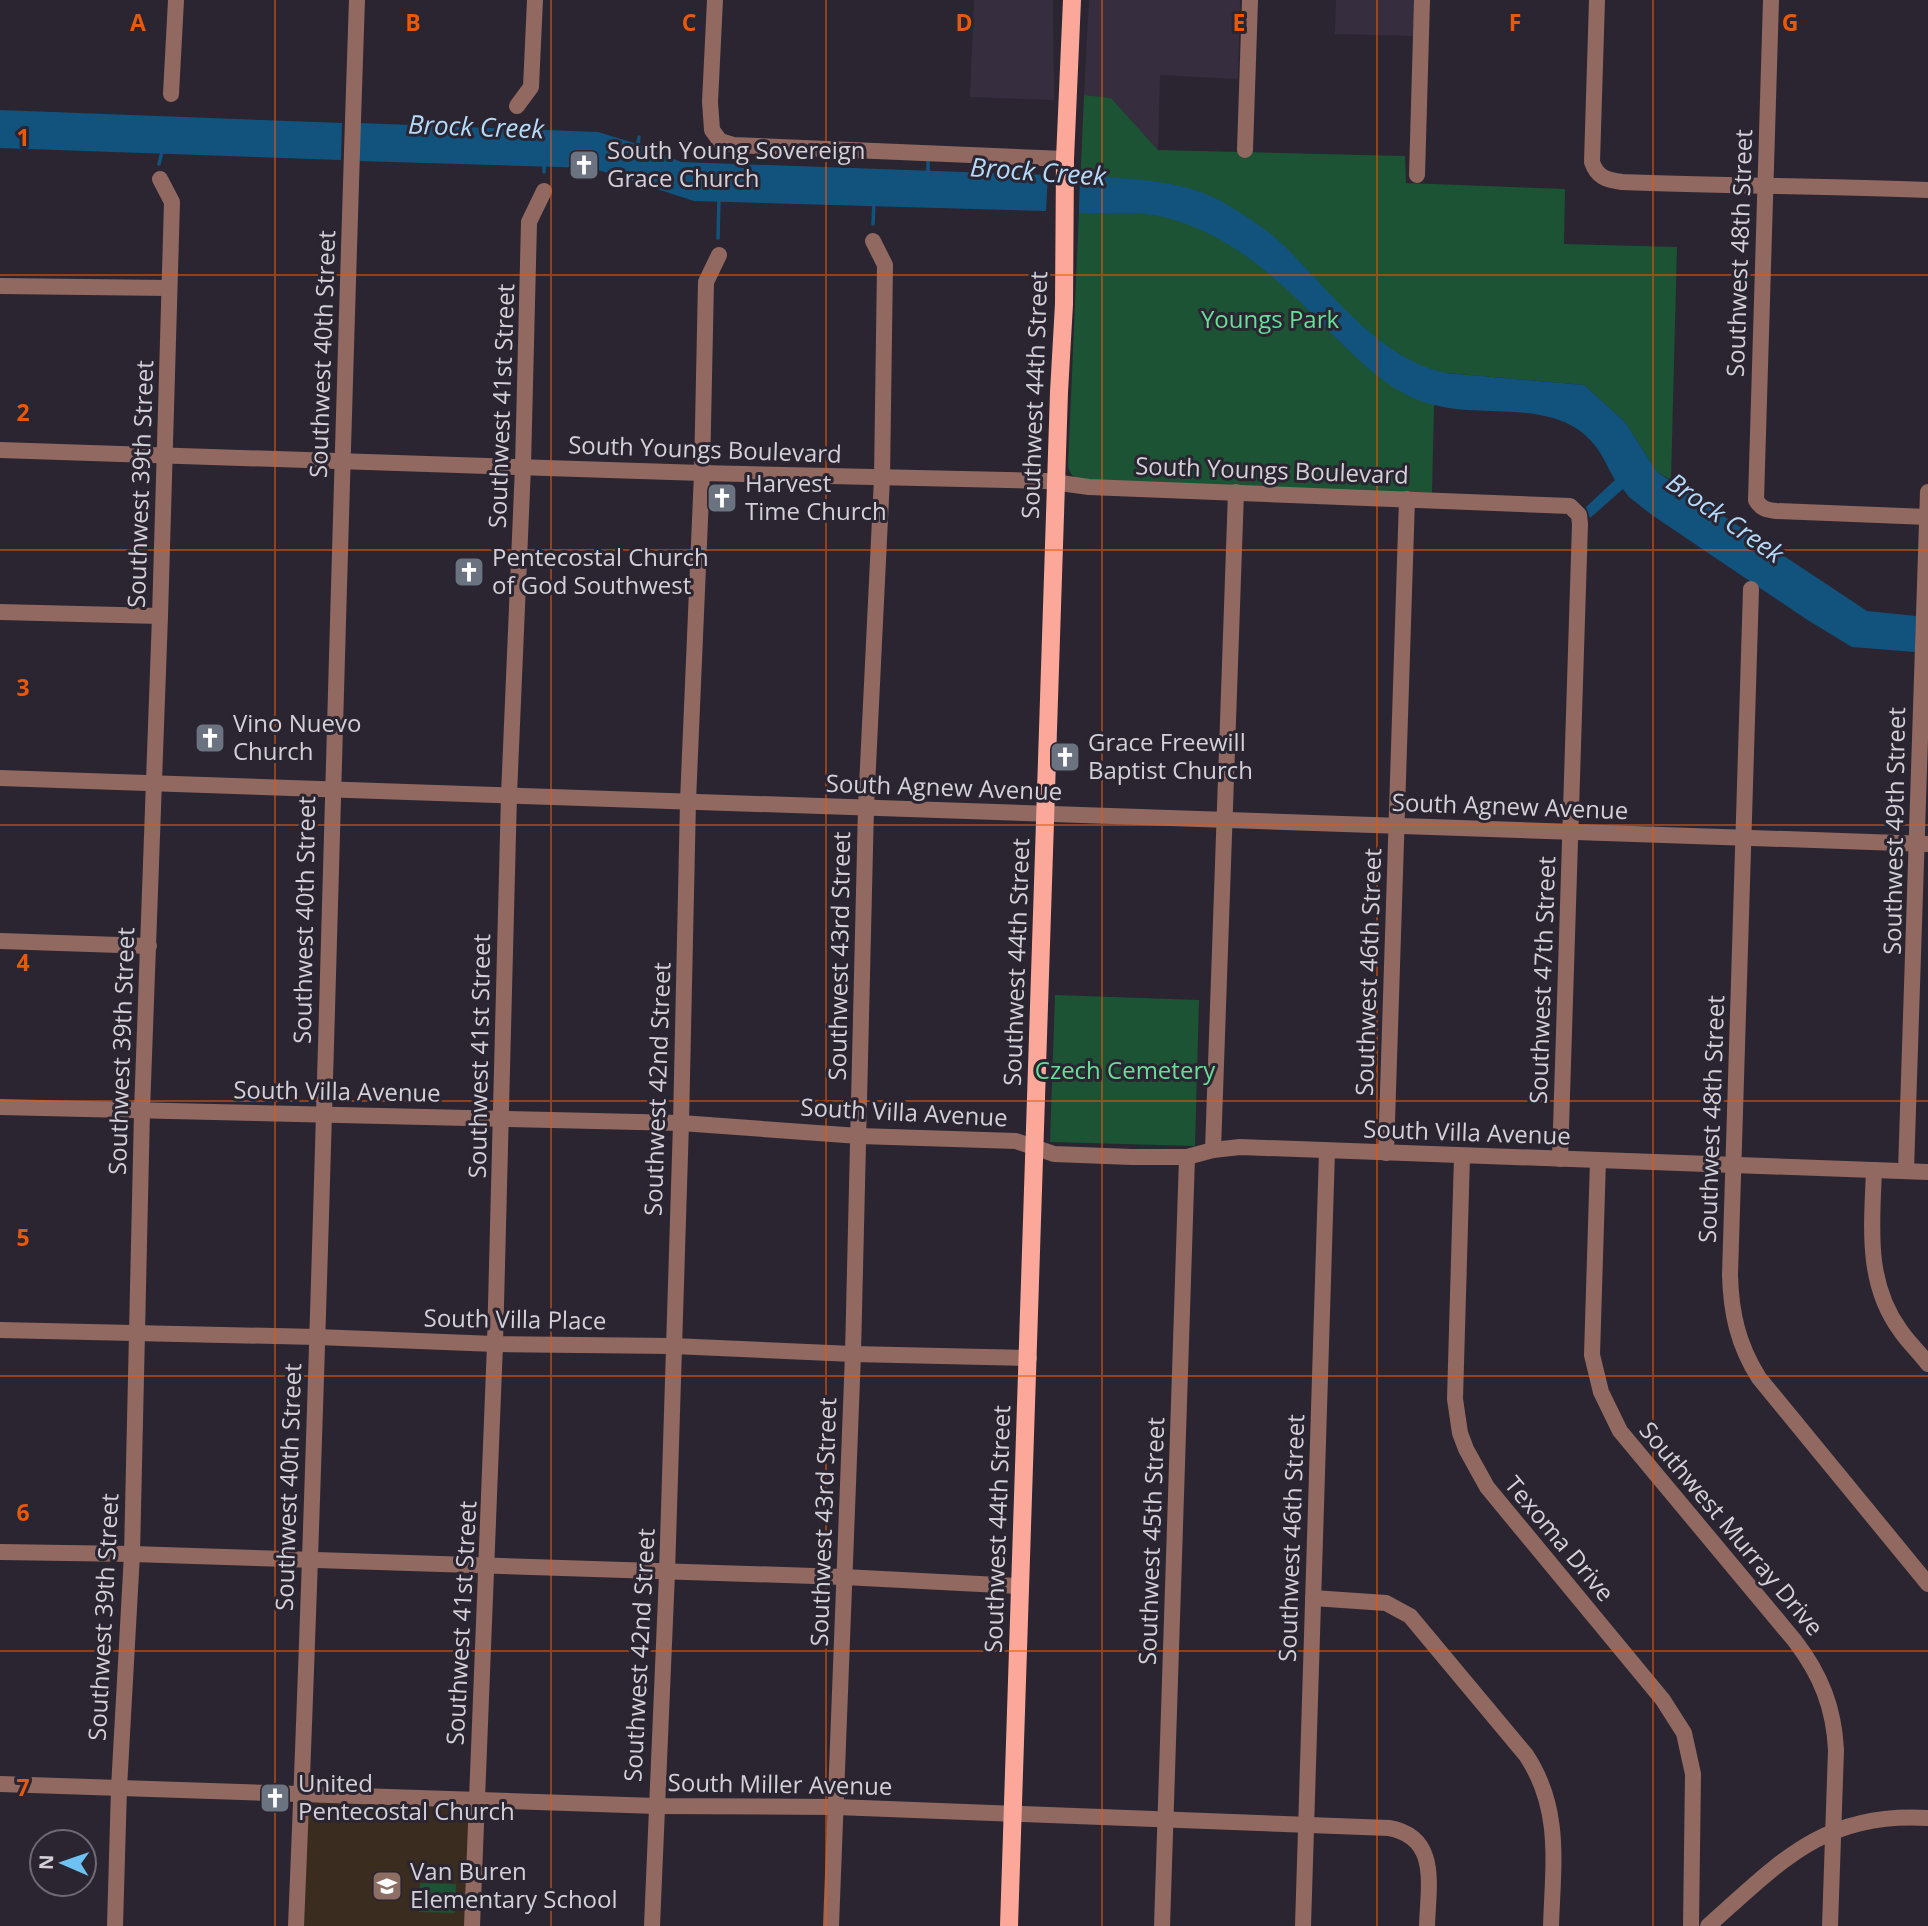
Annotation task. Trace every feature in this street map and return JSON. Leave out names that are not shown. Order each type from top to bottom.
[{"type":"main road","name":"Southwest 44th Street","points":[[1009,1926],[1072,0]]},
{"type":"street","points":[[171,94],[176,0]]},
{"type":"street","name":"Southwest 40th Street","points":[[296,1926],[311,1561],[357,0]]},
{"type":"street","points":[[517,106],[531,87],[535,0]]},
{"type":"street","points":[[715,0],[710,102],[712,130],[720,141],[733,145],[1065,159]]},
{"type":"street","points":[[1245,150],[1250,0]]},
{"type":"street","points":[[1417,175],[1422,0]]},
{"type":"street","points":[[1597,0],[1592,162],[1599,176],[1604,179],[1745,187],[1765,185],[1928,190]]},
{"type":"street","name":"Southwest 48th Street","points":[[1771,0],[1755,492],[1760,506],[1776,511],[1928,517]]},
{"type":"street","name":"Southwest 39th Street","points":[[115,1926],[119,1788],[132,1554],[142,1111],[172,202],[160,179]]},
{"type":"street","name":"Southwest 41st Street","points":[[472,1926],[488,1566],[509,795],[530,222],[544,191]]},
{"type":"street","name":"Southwest 43rd Street","points":[[831,1926],[853,1354],[866,807],[882,478],[885,264],[873,241]]},
{"type":"street","name":"Southwest 42nd Street","points":[[652,1926],[667,1573],[688,800],[702,473],[706,282],[719,255]]},
{"type":"street","points":[[0,286],[169,288]]},
{"type":"street","name":"South Youngs Boulevard","points":[[0,450],[1056,482],[1089,487],[1563,504],[1575,509]]},
{"type":"street","points":[[1213,1150],[1236,492]]},
{"type":"street","name":"Southwest 49th Street","points":[[1906,1171],[1922,844],[1923,652],[1928,492]]},
{"type":"street","name":"Southwest 46th Street","points":[[1386,1153],[1407,499]]},
{"type":"street","name":"Southwest 47th Street","points":[[1560,1158],[1580,524],[1575,509]]},
{"type":"street","name":"Southwest 48th Street","points":[[1751,589],[1733,1164],[1731,1295],[1737,1333],[1746,1356],[1770,1392],[1928,1584]]},
{"type":"street","points":[[0,612],[160,616]]},
{"type":"street","name":"South Agnew Avenue","points":[[0,778],[1922,844]]},
{"type":"street","points":[[0,941],[149,946]]},
{"type":"street","name":"South Villa Avenue","points":[[0,1107],[681,1123],[859,1136],[1016,1141],[1054,1154],[1187,1157],[1240,1147],[1928,1172]]},
{"type":"street","name":"Southwest 46th Street","points":[[1303,1926],[1327,1151]]},
{"type":"street","name":"Texoma Drive","points":[[1462,1156],[1455,1381],[1460,1433],[1475,1469],[1487,1487],[1663,1700],[1684,1733],[1691,1759],[1694,1795],[1691,1926]]},
{"type":"street","name":"Southwest 45th Street","points":[[1162,1926],[1187,1157]]},
{"type":"street","name":"Southwest Murray Drive","points":[[1598,1160],[1592,1337],[1593,1364],[1601,1392],[1627,1439],[1795,1641],[1818,1674],[1832,1710],[1835,1729],[1830,1926]]},
{"type":"street","points":[[1874,1170],[1872,1255],[1875,1274],[1889,1312],[1899,1329],[1928,1364]]},
{"type":"street","name":"South Villa Place","points":[[0,1330],[317,1336],[495,1344],[673,1346],[853,1354],[1029,1357]]},
{"type":"street","points":[[0,1552],[844,1577],[1019,1586]]},
{"type":"street","points":[[1312,1598],[1386,1603],[1410,1616],[1526,1755],[1539,1777],[1551,1811],[1551,1926]]},
{"type":"street","name":"South Miller Avenue","points":[[0,1784],[656,1806],[836,1807],[1397,1830],[1411,1836],[1424,1851],[1428,1875],[1427,1926]]},
{"type":"street","points":[[1708,1926],[1792,1854],[1833,1830],[1887,1819],[1928,1818]]},
{"type":"shaded area","points":[[974,0],[1053,0],[1054,100],[970,97]]},
{"type":"shaded area","points":[[1089,0],[1240,0],[1238,79],[1160,75],[1158,150],[1111,98],[1084,95]]},
{"type":"shaded area","points":[[1336,0],[1415,0],[1413,36],[1335,34]]},
{"type":"shaded area","name":"Van Buren Elementary School","points":[[316,1801],[464,1806],[471,1813],[468,1926],[303,1926],[306,1811]]},
{"type":"green space","name":"Youngs Park","points":[[1084,95],[1111,98],[1158,150],[1405,156],[1406,183],[1565,189],[1564,244],[1677,247],[1671,480],[1657,472],[1625,422],[1584,385],[1445,373],[1434,406],[1432,493],[1082,481],[1075,477],[1068,466]]},
{"type":"green space","name":"Czech Cemetery","points":[[1055,995],[1199,1000],[1195,1146],[1050,1142]]},
{"type":"green space","points":[[420,1883],[456,1884],[455,1913],[419,1912]]},
{"type":"water","name":"Brock Creek","points":[[0,110],[342,123],[341,160],[0,148]]},
{"type":"water","name":"Brock Creek","points":[[359,123],[598,132],[647,147],[681,162],[1048,175],[1046,211],[694,201],[592,168],[358,161]]},
{"type":"water","name":"Brock Creek","points":[[1080,176],[1167,183],[1201,192],[1224,203],[1279,241],[1354,319],[1375,337],[1420,365],[1445,373],[1584,385],[1625,422],[1657,472],[1867,611],[1916,616],[1915,652],[1852,647],[1652,515],[1623,489],[1590,518],[1586,507],[1615,480],[1597,448],[1582,432],[1543,416],[1455,409],[1404,394],[1366,366],[1273,277],[1228,244],[1179,221],[1153,215],[1079,213]]},
{"type":"waterway","points":[[637,149],[639,137]]},
{"type":"waterway","points":[[159,164],[162,152]]},
{"type":"waterway","points":[[742,168],[743,152]]},
{"type":"waterway","points":[[544,160],[544,172]]},
{"type":"waterway","points":[[928,160],[928,175]]},
{"type":"waterway","points":[[718,238],[719,198]]},
{"type":"waterway","points":[[873,224],[874,201]]},
{"type":"place","name":"South Young Sovereign Grace Church","points":[[584,165]]},
{"type":"place","name":"Harvest Time Church","points":[[722,498]]},
{"type":"place","name":"Pentecostal Church of God Southwest","points":[[469,572]]},
{"type":"place","name":"Vino Nuevo Church","points":[[210,738]]},
{"type":"place","name":"Grace Freewill Baptist Church","points":[[1065,757]]},
{"type":"place","name":"United Pentecostal Church","points":[[275,1798]]},
{"type":"place","name":"Van Buren Elementary School","points":[[387,1886]]}]
